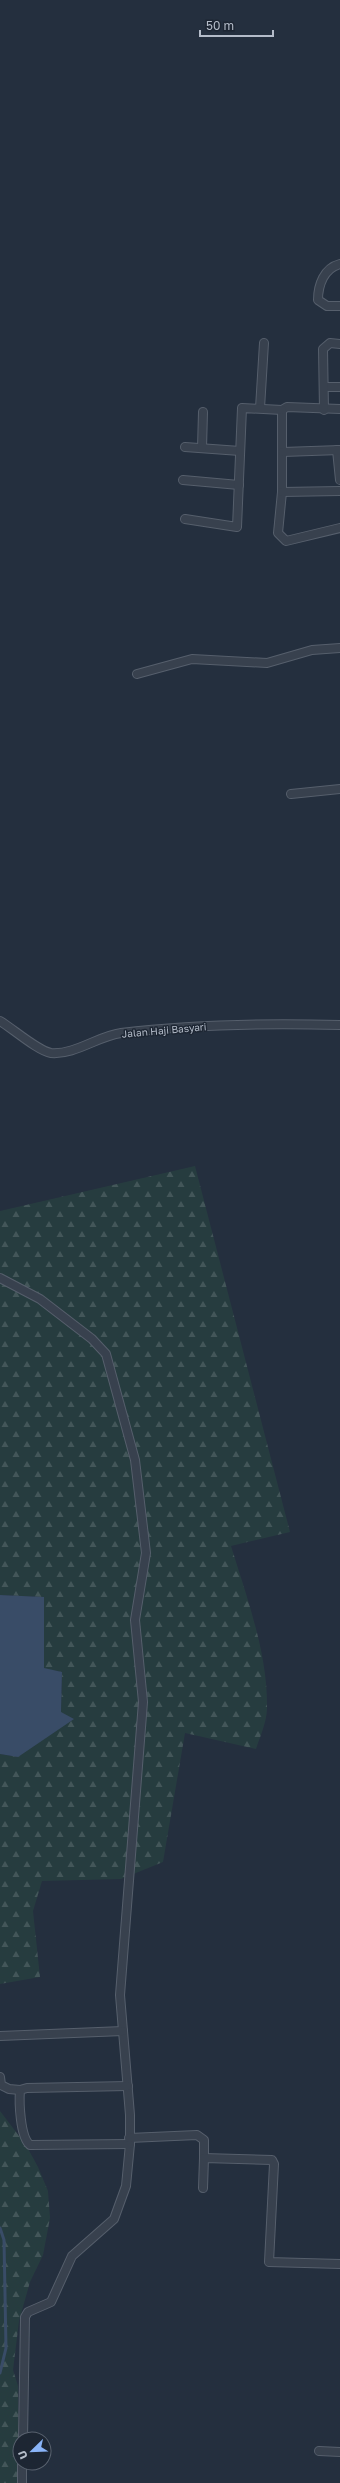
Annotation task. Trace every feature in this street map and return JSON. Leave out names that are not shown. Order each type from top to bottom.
[{"type":"street","points":[[340,264],[333,266],[325,275],[318,287],[318,300],[327,306],[340,306]]},
{"type":"street","points":[[260,408],[264,343]]},
{"type":"street","points":[[324,410],[323,349],[330,343],[340,344]]},
{"type":"street","points":[[324,387],[340,387]]},
{"type":"street","points":[[185,519],[237,527],[242,408],[282,410],[287,407],[324,410],[340,409]]},
{"type":"street","points":[[282,410],[282,492],[278,533],[286,541],[340,528]]},
{"type":"street","points":[[202,448],[203,412]]},
{"type":"street","points":[[185,446],[240,452]]},
{"type":"street","points":[[283,452],[339,450],[340,480]]},
{"type":"street","points":[[183,480],[239,485]]},
{"type":"street","points":[[282,492],[340,491]]},
{"type":"street","points":[[137,674],[192,659],[267,663],[312,650],[340,648]]},
{"type":"street","points":[[291,794],[340,789]]},
{"type":"street","name":"Jalan Haji Basyari","points":[[0,1021],[51,1053],[67,1051],[119,1033],[161,1028],[272,1023],[340,1025]]},
{"type":"street","points":[[0,1278],[40,1299],[92,1339],[106,1354],[135,1460],[146,1554],[135,1620],[143,1702],[121,1981],[130,2141],[126,2186],[114,2219],[72,2256],[51,2302],[28,2312],[25,2317],[23,2431]]},
{"type":"street","points":[[0,2036],[123,2031]]},
{"type":"street","points":[[0,2077],[1,2085],[9,2089],[20,2090],[128,2086]]},
{"type":"street","points":[[20,2090],[19,2100],[24,2136],[30,2145],[130,2141],[196,2135],[204,2140],[203,2188]]},
{"type":"street","points":[[204,2158],[272,2160],[269,2262],[340,2264]]},
{"type":"street","points":[[319,2451],[340,2452]]},
{"type":"street","points":[[22,2471],[22,2483]]},
{"type":"green space","points":[[195,1166],[290,1532],[231,1546],[250,1606],[260,1647],[266,1688],[266,1718],[256,1749],[185,1733],[163,1862],[121,1879],[42,1881],[33,1911],[40,1977],[0,1984],[0,1754],[18,1757],[61,1712],[62,1672],[44,1669],[44,1597],[0,1595],[0,1211]]},
{"type":"green space","points":[[0,2111],[26,2145],[38,2167],[48,2191],[50,2218],[43,2255],[30,2282],[19,2321],[13,2370],[18,2386],[18,2431],[12,2431],[12,2471],[19,2471],[19,2483],[0,2483]]},
{"type":"water","points":[[0,1595],[44,1597],[44,1668],[62,1672],[61,1712],[74,1719],[18,1757],[0,1754]]},
{"type":"waterway","points":[[0,2228],[4,2240],[6,2348],[0,2373]]}]
